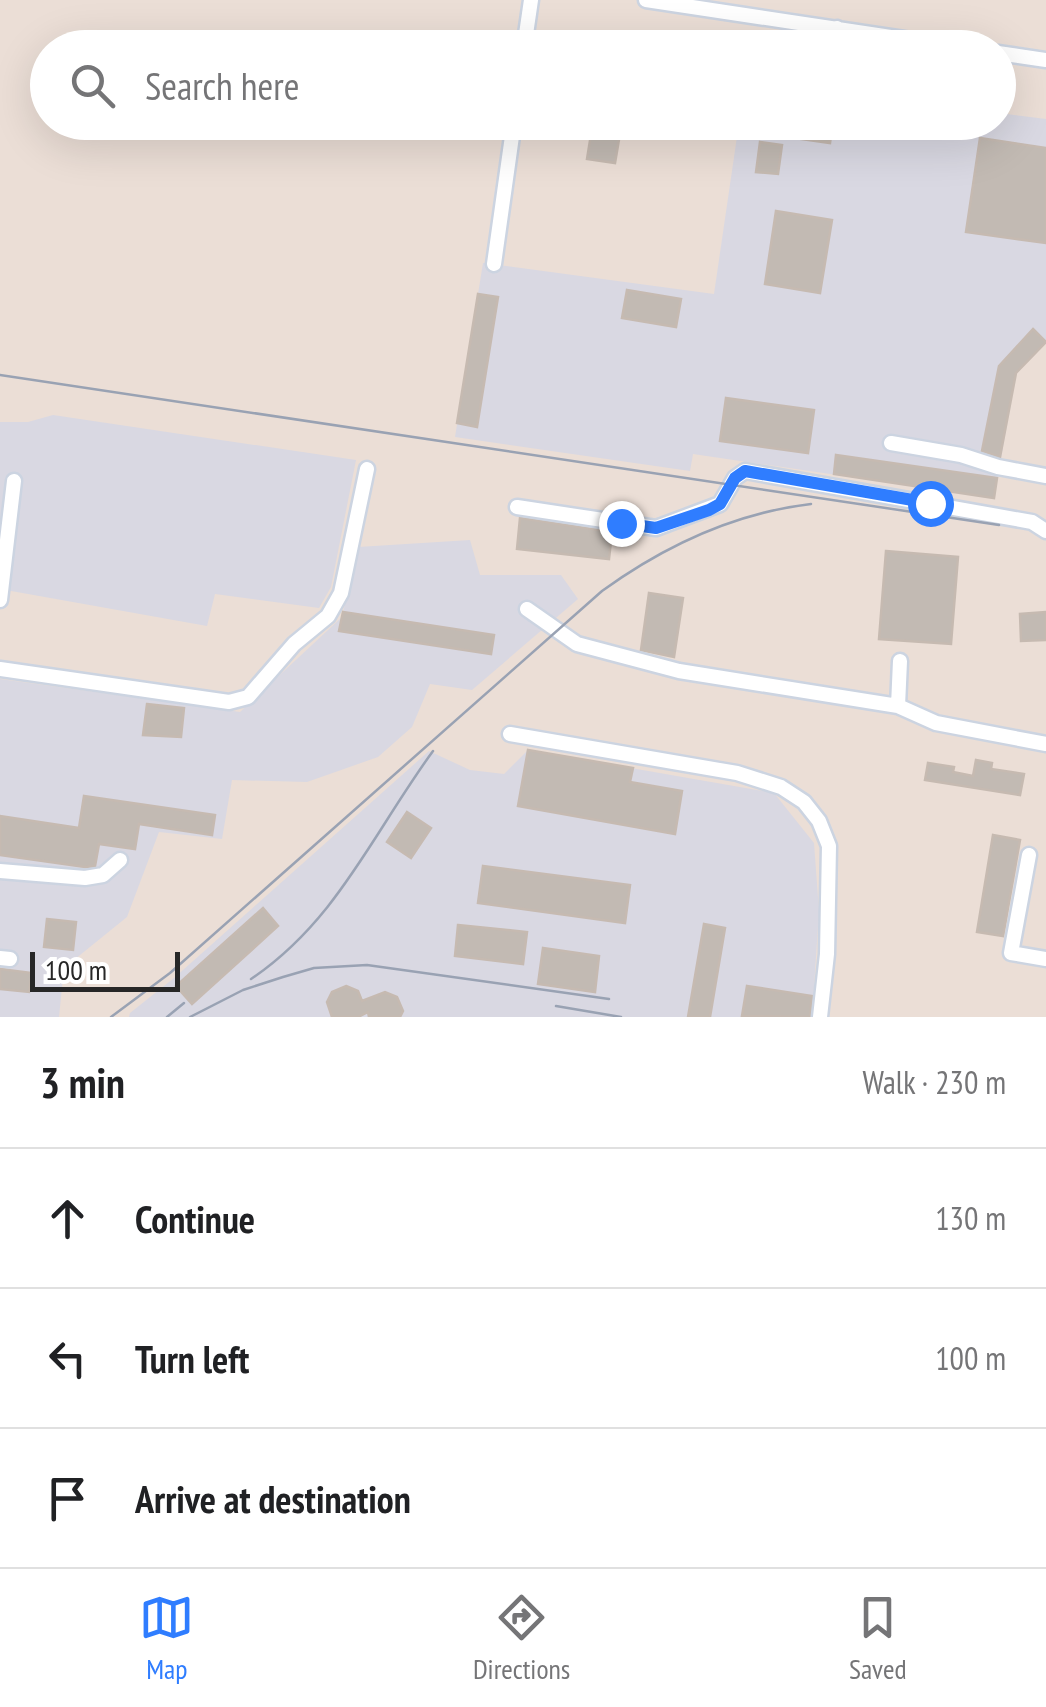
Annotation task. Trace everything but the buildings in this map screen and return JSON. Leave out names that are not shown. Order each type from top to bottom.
[{"type":"street","points":[[527,30],[531,0]]},
{"type":"street","points":[[646,0],[850,30]]},
{"type":"street","points":[[1016,56],[1046,60]]},
{"type":"street","points":[[494,264],[511,140]]},
{"type":"street","points":[[891,443],[962,455],[998,468],[1046,476]]},
{"type":"street","points":[[0,668],[229,702],[248,696],[294,644],[328,616],[340,593],[367,469]]},
{"type":"street","points":[[517,507],[656,528],[720,504],[735,478],[745,471],[1032,522],[1046,531]]},
{"type":"street","points":[[0,600],[14,481]]},
{"type":"street","points":[[526,608],[577,644],[679,672],[898,706],[936,724],[1046,744]]},
{"type":"street","points":[[898,706],[900,660]]},
{"type":"street","points":[[510,734],[737,774],[781,787],[804,802],[819,821],[829,846],[827,954],[820,1017]]},
{"type":"street","points":[[1028,855],[1011,953],[1046,959]]},
{"type":"street","points":[[0,870],[85,878],[103,875],[120,860]]},
{"type":"shaded area","points":[[1016,115],[1046,119],[1046,342],[1016,373],[994,498],[693,454],[690,471],[455,437],[483,263],[714,294],[737,140],[1016,140]]},
{"type":"shaded area","points":[[53,415],[356,460],[331,587],[319,608],[215,594],[207,626],[0,589],[0,422],[28,422]]},
{"type":"shaded area","points":[[470,540],[480,575],[561,575],[578,599],[472,690],[430,684],[412,727],[378,757],[307,782],[232,780],[222,839],[159,832],[127,917],[64,968],[59,1017],[0,1017],[0,679],[240,712],[342,617],[358,547]]},
{"type":"shaded area","points":[[528,750],[774,793],[814,843],[819,911],[812,1017],[129,1017],[429,751],[470,770],[504,774]]},
{"type":"railway","points":[[0,375],[999,525]]},
{"type":"railway","points":[[111,1017],[170,973],[602,591],[701,534],[755,515],[811,504]]},
{"type":"railway","points":[[251,979],[281,956],[331,903],[433,751]]},
{"type":"railway","points":[[190,1017],[243,990],[283,977],[314,968],[367,965],[609,999]]},
{"type":"railway","points":[[167,1017],[184,1003]]},
{"type":"railway","points":[[556,1006],[621,1017]]},
{"type":"route","points":[[621,523],[656,528],[709,510],[720,504],[735,478],[745,471],[930,503]]}]
